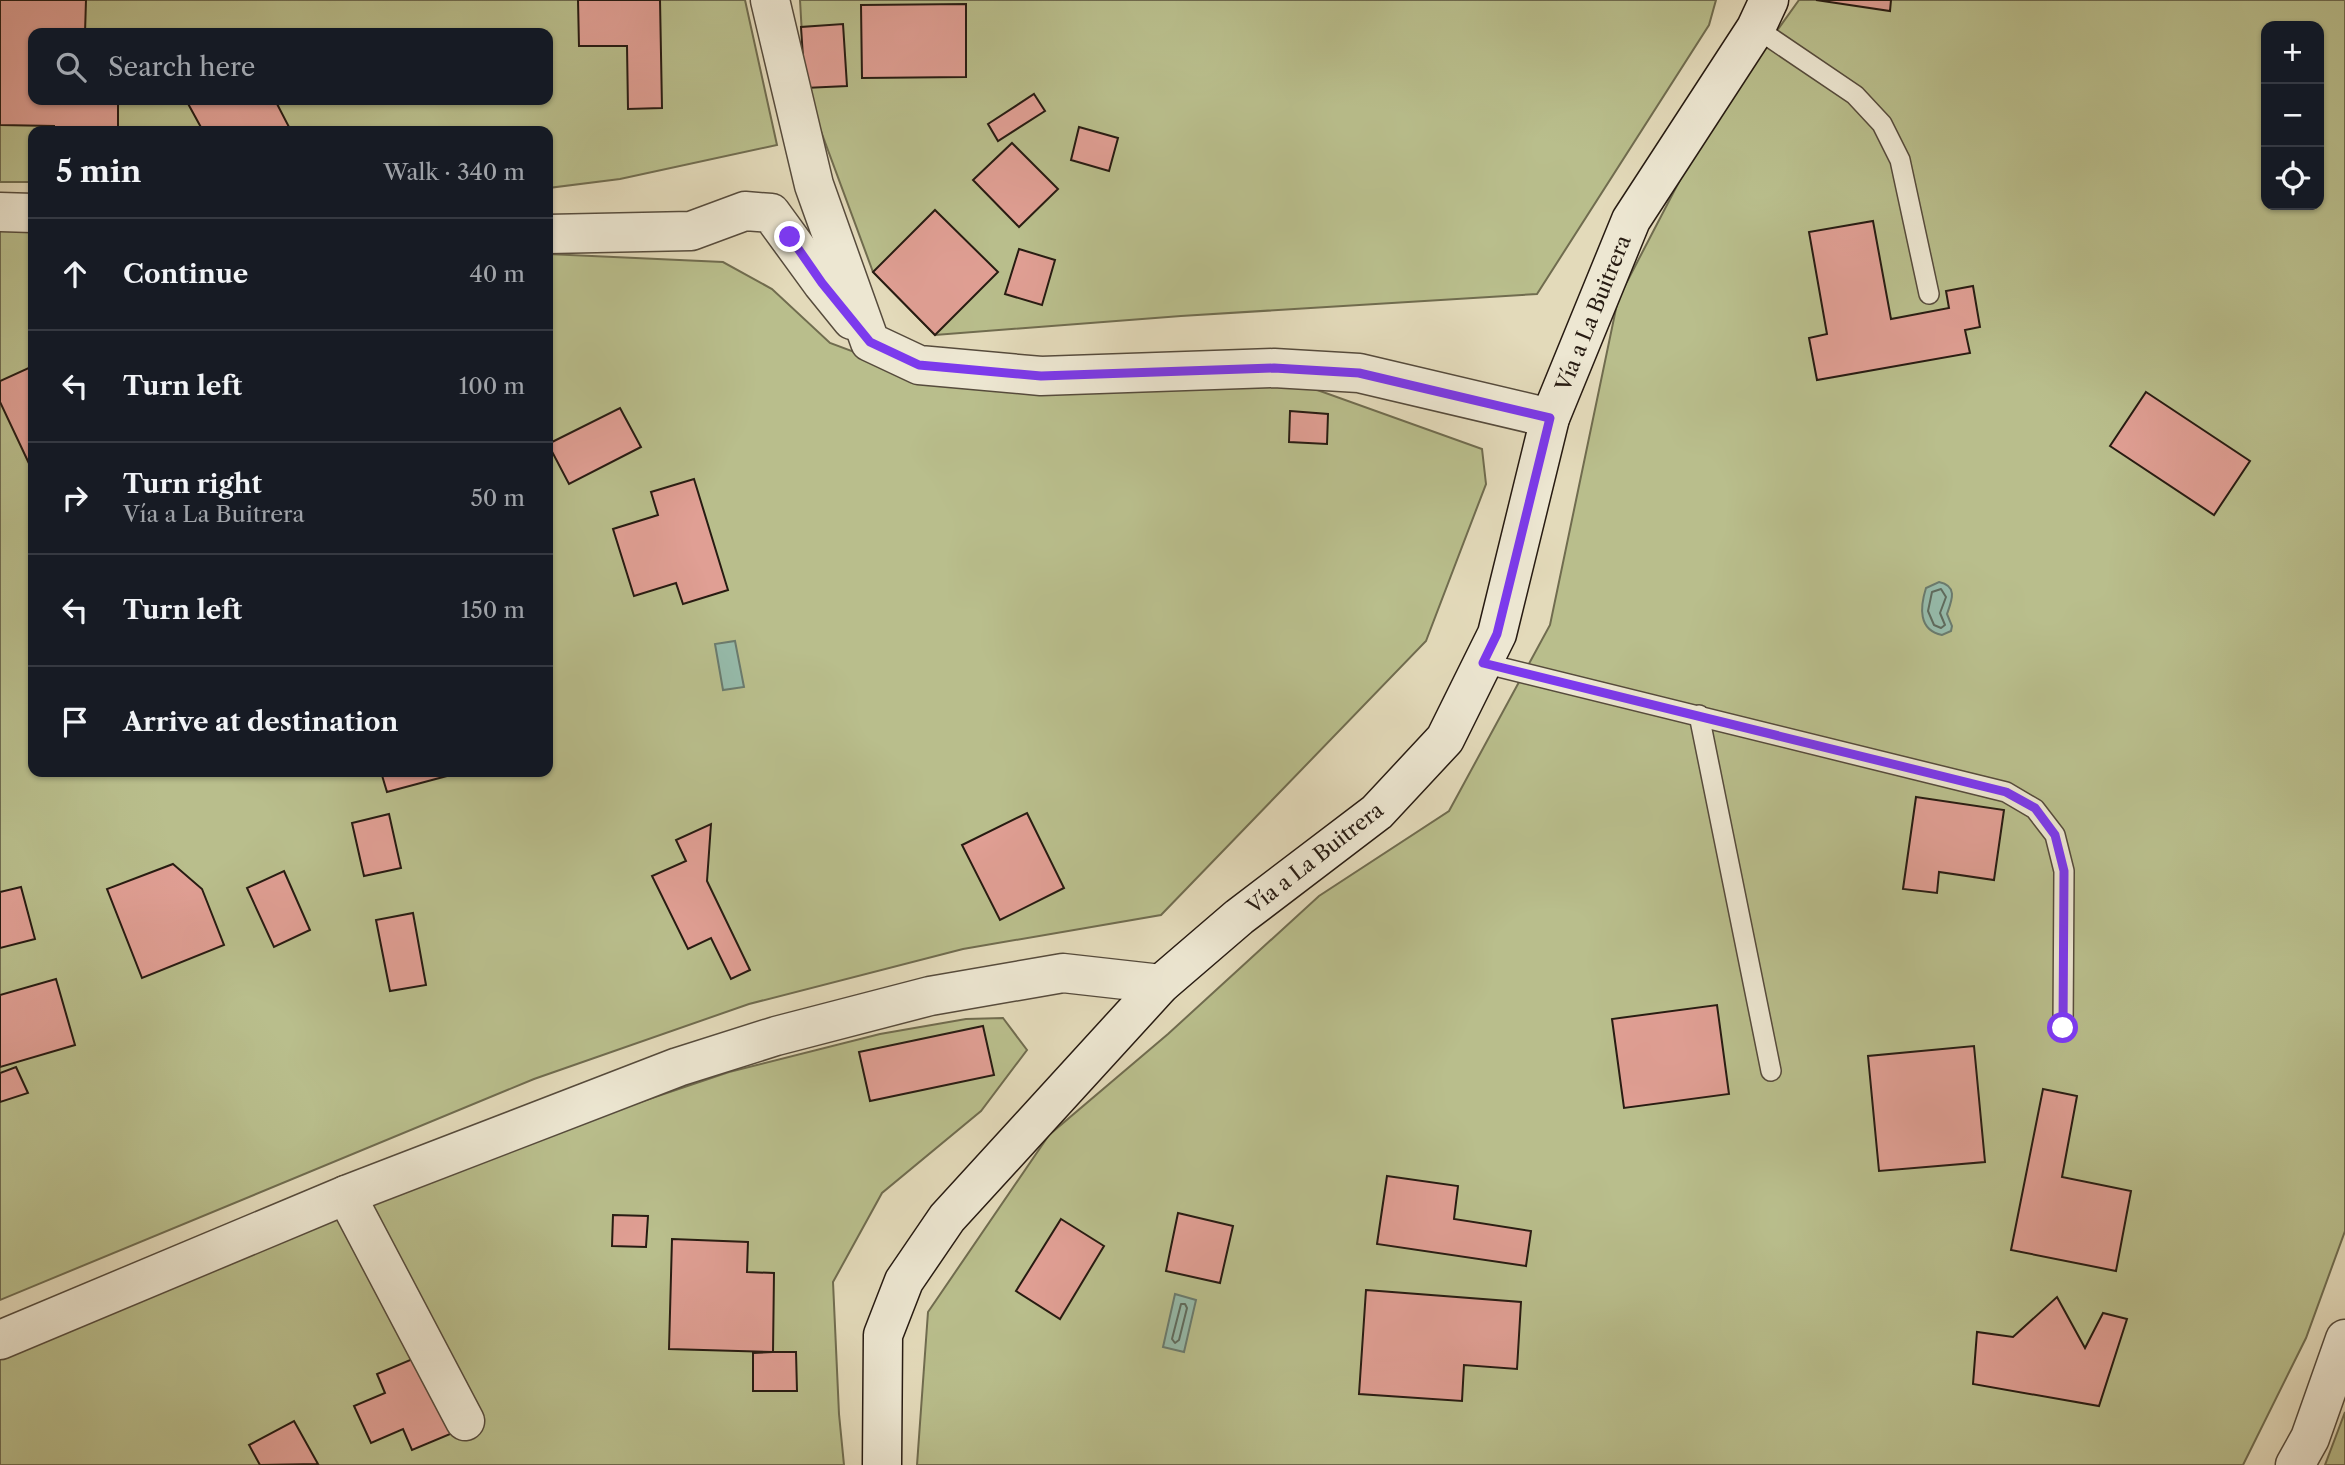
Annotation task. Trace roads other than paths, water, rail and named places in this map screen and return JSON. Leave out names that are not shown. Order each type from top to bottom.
[{"type":"street","points":[[770,0],[814,185],[870,342]]},
{"type":"street","name":"Vía a La Buitrera","points":[[882,1465],[883,1335],[904,1281],[947,1218],[1161,984],[1239,917],[1377,813],[1445,738],[1497,634],[1550,418],[1631,220],[1763,14]]},
{"type":"street","points":[[553,233],[691,231],[745,211],[771,213],[822,283],[870,342],[919,365],[1041,376],[1274,368],[1359,373],[1550,418]]},
{"type":"street","points":[[0,212],[28,213]]},
{"type":"street","points":[[0,1340],[346,1195],[678,1067],[802,1029],[930,996],[1063,973],[1161,984]]},
{"type":"street","points":[[346,1195],[465,1421]]},
{"type":"street","points":[[2295,1465],[2310,1438],[2345,1339]]},
{"type":"lane","points":[[1763,14],[1855,95],[1882,124],[1900,160],[1928,295]]},
{"type":"lane","points":[[1483,663],[2006,792],[2035,808],[2055,835],[2064,871],[2063,1028]]},
{"type":"lane","points":[[1699,715],[1771,1071]]},
{"type":"water","points":[[1939,582],[1949,587],[1952,594],[1947,614],[1952,626],[1951,631],[1942,635],[1934,632],[1925,623],[1922,610],[1926,588]]},
{"type":"water","points":[[735,641],[744,687],[723,690],[715,644]]},
{"type":"water","points":[[1175,1294],[1196,1300],[1184,1352],[1163,1347]]}]
